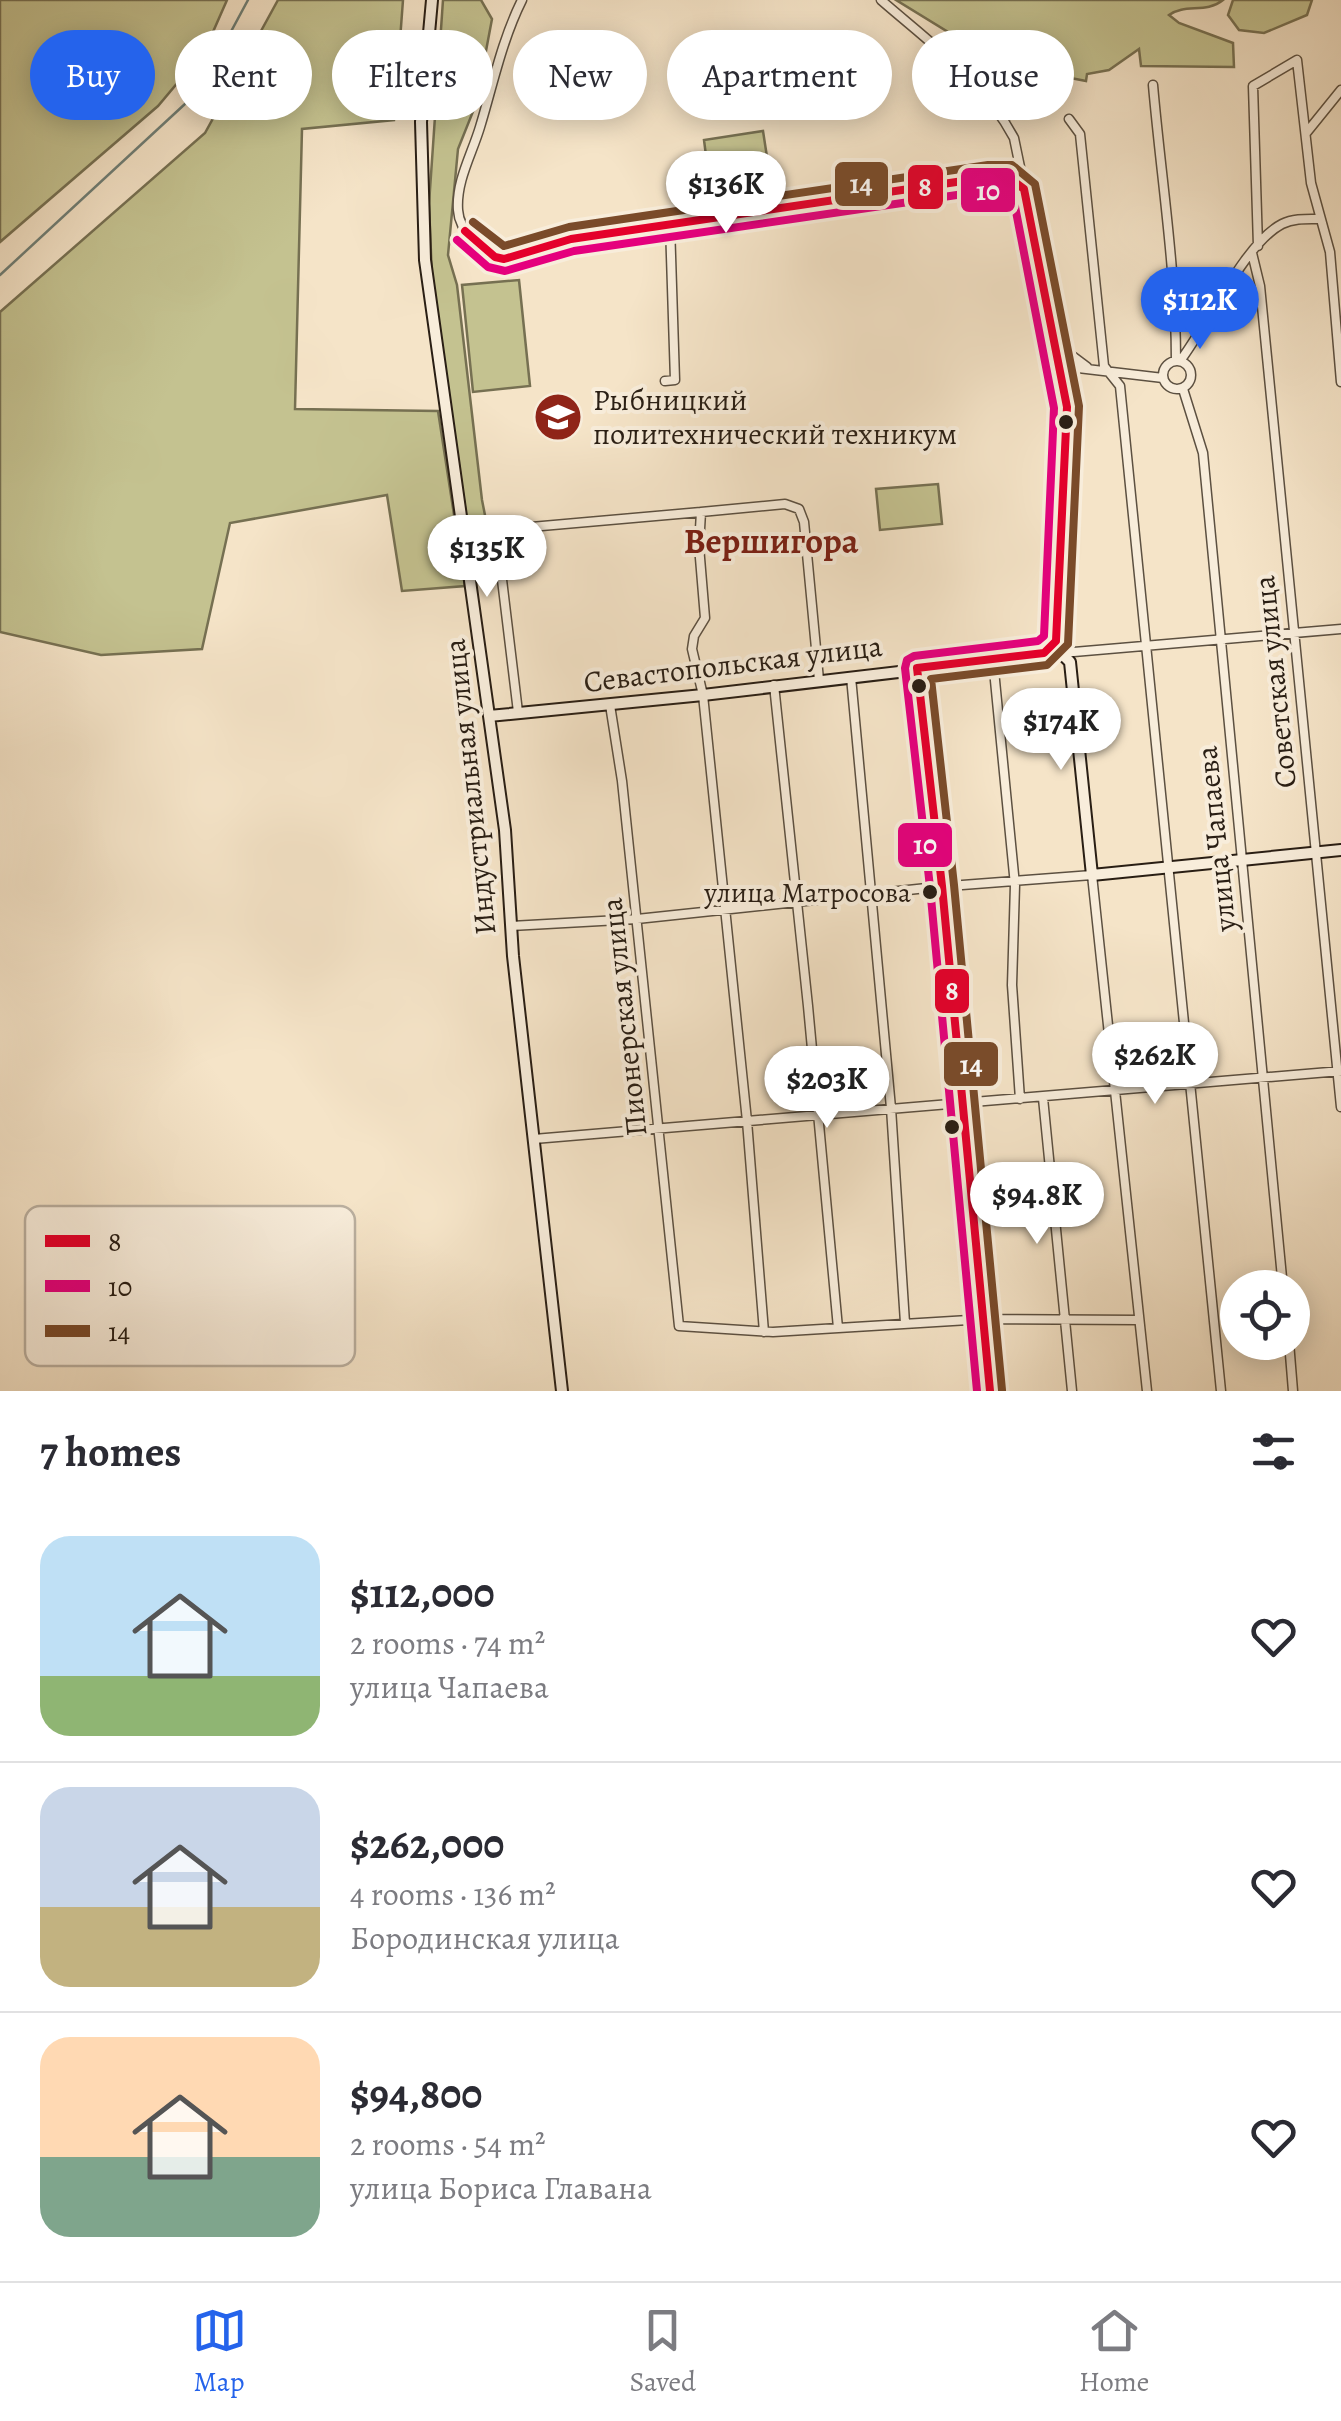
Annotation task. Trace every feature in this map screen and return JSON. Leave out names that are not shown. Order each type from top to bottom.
[{"type":"main road","name":"Индустриальная улица","points":[[432,0],[420,122],[425,260],[505,830],[511,926],[562,1391]]},
{"type":"main road","name":"Севастопольская улица","points":[[489,716],[1061,653]]},
{"type":"main road","points":[[1061,653],[1070,662],[1092,875],[1341,850]]},
{"type":"street","points":[[522,0],[500,55],[464,172],[458,209],[465,231],[494,257],[504,259],[571,238],[997,176],[1008,177],[1024,189]]},
{"type":"street","points":[[881,0],[915,30]]},
{"type":"street","name":"Советская улица","points":[[1307,132],[1297,60],[1254,86],[1255,250],[1341,1107]]},
{"type":"street","name":"улица Чапаева","points":[[1153,85],[1160,177],[1174,276],[1178,361],[1188,366],[1192,374],[1190,383],[1182,389],[1203,453],[1282,1270]]},
{"type":"street","points":[[1341,90],[1307,132],[1307,154],[1330,252],[1341,382]]},
{"type":"street","points":[[1005,120],[1014,138],[1067,407],[1056,641],[1061,653]]},
{"type":"street","points":[[1070,120],[1080,134],[1104,366],[1120,386],[1220,1391]]},
{"type":"street","points":[[1182,389],[1170,388],[1163,378],[1164,369],[1178,361],[1255,250],[1285,222],[1320,219]]},
{"type":"street","points":[[665,381],[675,380],[670,225]]},
{"type":"street","points":[[1055,343],[1091,369]]},
{"type":"street","points":[[1062,376],[1073,369],[1091,369],[1163,378]]},
{"type":"street","points":[[518,712],[496,530],[786,504],[798,508],[804,522],[819,680]]},
{"type":"street","points":[[701,512],[699,546],[705,618],[692,648],[703,695],[747,1121],[764,1332],[985,1319],[1138,1320]]},
{"type":"street","name":"Севастопольская улица","points":[[1061,653],[1341,629]]},
{"type":"street","points":[[1044,654],[1056,641]]},
{"type":"street","points":[[993,660],[1015,880],[1012,985],[1020,1099]]},
{"type":"street","points":[[916,668],[942,886],[990,1391]]},
{"type":"street","points":[[851,676],[905,1323]]},
{"type":"street","points":[[774,685],[838,1328]]},
{"type":"street","name":"Пионерская улица","points":[[610,705],[622,781],[679,1326],[764,1332]]},
{"type":"street","points":[[511,926],[637,919],[942,886],[1092,875],[1147,1391]]},
{"type":"street","points":[[534,1139],[1339,1072]]},
{"type":"street","points":[[1042,1098],[1072,1391]]},
{"type":"street","points":[[1290,1360],[1293,1391]]},
{"type":"shaded area","points":[[0,0],[227,0],[214,30],[175,30],[175,86],[155,109],[155,30],[30,30],[30,120],[142,120],[0,242]]},
{"type":"shaded area","points":[[278,0],[403,0],[401,30],[332,30],[332,120],[394,120],[302,129],[295,409],[438,411],[465,586],[402,591],[387,495],[230,523],[202,649],[101,655],[0,632],[0,312],[205,133],[212,120],[312,120],[312,30],[262,30]]},
{"type":"shaded area","points":[[443,0],[481,0],[492,19],[490,30],[441,30]]},
{"type":"shaded area","points":[[896,0],[1223,0],[1210,7],[1169,15],[1179,23],[1233,43],[1234,67],[1141,66],[1139,49],[1109,70],[1087,74],[1086,81],[1074,79],[1074,30],[945,30]]},
{"type":"shaded area","points":[[1233,0],[1312,0],[1307,15],[1264,33],[1239,30],[1228,15]]},
{"type":"shaded area","points":[[435,120],[470,120],[458,149],[448,255],[457,285],[482,500],[493,556],[489,568],[479,571],[471,549],[432,278],[429,204]]},
{"type":"shaded area","points":[[763,131],[769,170],[709,179],[704,140]]},
{"type":"shaded area","points":[[519,280],[530,386],[473,392],[462,285]]},
{"type":"shaded area","points":[[938,484],[942,524],[880,530],[876,489]]},
{"type":"waterway","points":[[0,275],[199,91],[248,0]]},
{"type":"transit line","name":"14","points":[[473,222],[504,246],[569,227],[988,165],[1012,165],[1035,184],[1079,406],[1068,644],[1047,665],[931,679],[1002,1390]]},
{"type":"transit line","name":"8","points":[[465,231],[495,257],[504,259],[571,239],[990,177],[1008,177],[1024,189],[1067,407],[1056,641],[1044,653],[917,668],[990,1391]]},
{"type":"transit line","name":"10","points":[[457,240],[488,267],[505,271],[574,251],[991,190],[1004,190],[1013,196],[1054,408],[1044,636],[1038,641],[914,656],[907,660],[905,668],[930,887],[977,1391]]},
{"type":"place","name":"Рыбницкий политехнический техникум","points":[[558,417]]},
{"type":"place","name":"улица Матросова","points":[[930,892]]},
{"type":"district","name":"Вершигора","points":[[771,541]]}]
